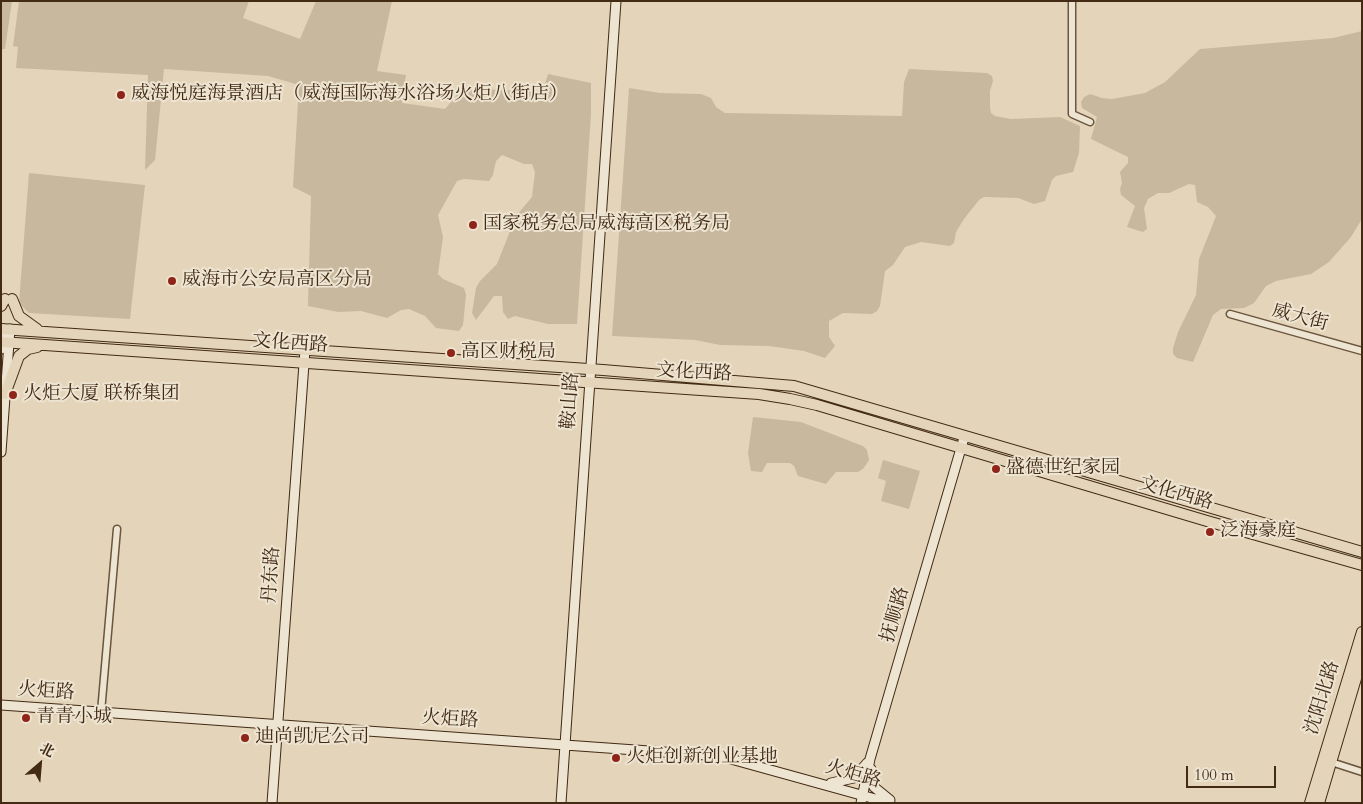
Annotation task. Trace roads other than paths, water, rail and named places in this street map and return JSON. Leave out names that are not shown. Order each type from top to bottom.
[{"type":"main road","name":"鞍山路","points":[[561,803],[616,1]]},
{"type":"main road","points":[[6,301],[25,322],[37,328],[55,333]]},
{"type":"main road","name":"文化西路","points":[[5,329],[590,369],[794,386],[962,443],[1362,564]]},
{"type":"main road","points":[[1,452],[5,394],[3,344],[5,329]]},
{"type":"main road","name":"文化西路","points":[[3,344],[760,394],[790,398],[1362,551]]},
{"type":"main road","points":[[5,394],[19,356],[28,349],[54,346]]},
{"type":"main road","name":"丹东路","points":[[272,803],[305,350]]},
{"type":"main road","name":"抚顺路","points":[[861,798],[870,759],[962,443]]},
{"type":"main road","points":[[1342,559],[1362,571]]},
{"type":"main road","name":"沈阳北路","points":[[1319,803],[1327,761],[1362,632]]},
{"type":"main road","name":"沈阳北路","points":[[1310,803],[1327,761],[1362,658]]},
{"type":"main road","name":"火炬路","points":[[1,705],[720,756],[826,784],[861,798],[890,803]]},
{"type":"main road","points":[[826,784],[854,778],[870,759]]},
{"type":"main road","points":[[870,759],[871,780],[874,787],[895,803]]},
{"type":"street","points":[[1072,1],[1072,114],[1090,122]]},
{"type":"street","name":"威大街","points":[[1230,314],[1362,351]]},
{"type":"street","points":[[101,712],[117,529]]},
{"type":"street","points":[[1327,761],[1362,772]]},
{"type":"place","name":"威海悦庭海景酒店（威海国际海水浴场火炬八街店）","points":[[121,95]]},
{"type":"place","name":"国家税务总局威海高区税务局","points":[[473,225]]},
{"type":"place","name":"威海市公安局高区分局","points":[[172,281]]},
{"type":"place","name":"高区财税局","points":[[451,353]]},
{"type":"place","name":"火炬大厦 联桥集团","points":[[13,395]]},
{"type":"place","name":"盛德世纪家园","points":[[996,469]]},
{"type":"place","name":"泛海豪庭","points":[[1210,532]]},
{"type":"place","name":"青青小城","points":[[26,718]]},
{"type":"place","name":"迪尚凯尼公司","points":[[245,738]]},
{"type":"place","name":"火炬创新创业基地","points":[[616,758]]}]
